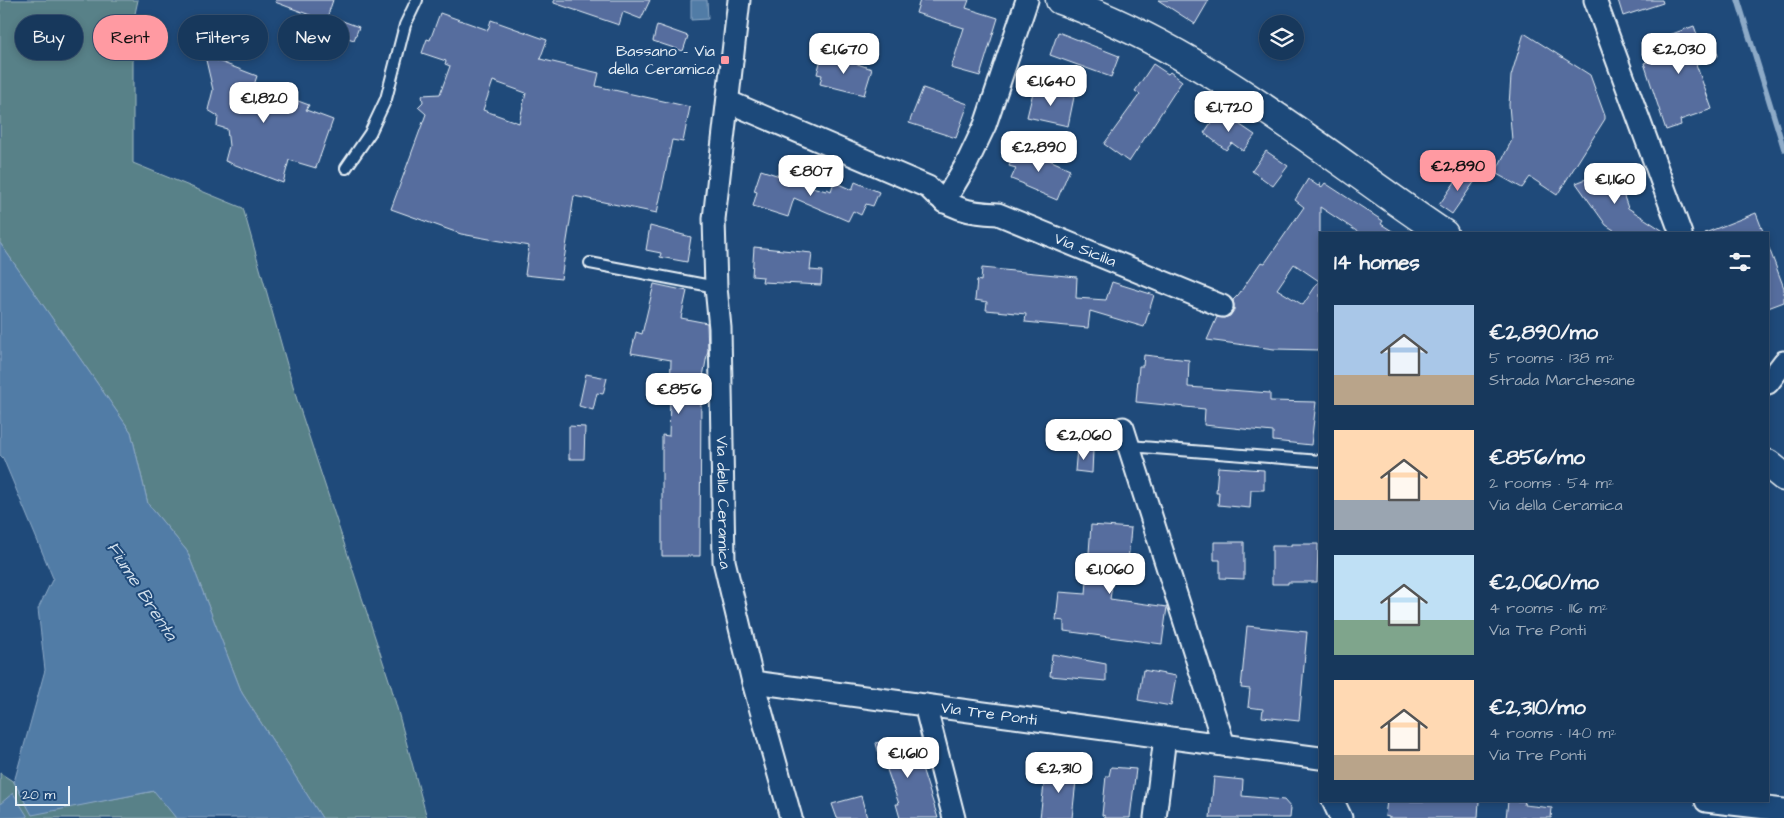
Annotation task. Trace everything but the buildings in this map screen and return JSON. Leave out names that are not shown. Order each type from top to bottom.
[{"type":"main road","points":[[1060,0],[1083,8],[1160,45],[1217,77],[1441,232]]},
{"type":"main road","points":[[1769,465],[1784,477]]},
{"type":"street","name":"Via della Ceramica","points":[[739,0],[729,102],[714,219],[716,287],[720,328],[724,561],[753,682],[791,818]]},
{"type":"street","points":[[944,202],[966,165],[985,125],[1026,0]]},
{"type":"street","points":[[1595,0],[1680,232]]},
{"type":"street","name":"Via Sicilia","points":[[729,102],[928,187],[944,202],[972,213],[998,214],[1222,306]]},
{"type":"street","points":[[1769,382],[1784,362]]},
{"type":"street","points":[[1126,437],[1224,745]]},
{"type":"street","name":"Via Tre Ponti","points":[[753,682],[1319,759]]},
{"type":"street","points":[[925,705],[954,818]]},
{"type":"street","points":[[1155,818],[1165,737]]},
{"type":"street","points":[[1333,802],[1341,818]]},
{"type":"street","points":[[1715,802],[1784,810]]},
{"type":"lane","points":[[346,168],[370,133],[386,99],[405,24],[418,0]]},
{"type":"lane","points":[[590,264],[716,287]]},
{"type":"lane","points":[[1126,437],[1319,461]]},
{"type":"green space","points":[[0,0],[138,0],[135,15],[93,15],[93,60],[133,60],[133,163],[243,208],[297,400],[391,686],[427,818],[322,818],[242,693],[187,551],[148,504],[131,432],[0,243]]},
{"type":"green space","points":[[0,773],[14,782],[32,814],[155,791],[176,818],[0,818]]},
{"type":"water","points":[[691,0],[707,0],[708,19],[691,20]]},
{"type":"water","name":"Fiume Brenta","points":[[0,243],[131,432],[148,504],[187,551],[242,693],[322,818],[176,818],[154,791],[32,815],[14,782],[45,670],[38,609],[53,578],[3,458],[0,455]]},
{"type":"water","points":[[13,793],[28,817],[0,818],[0,804]]},
{"type":"waterway","points":[[1738,0],[1784,149]]},
{"type":"place","name":"Bassano - Via della Ceramica","points":[[725,60]]}]
